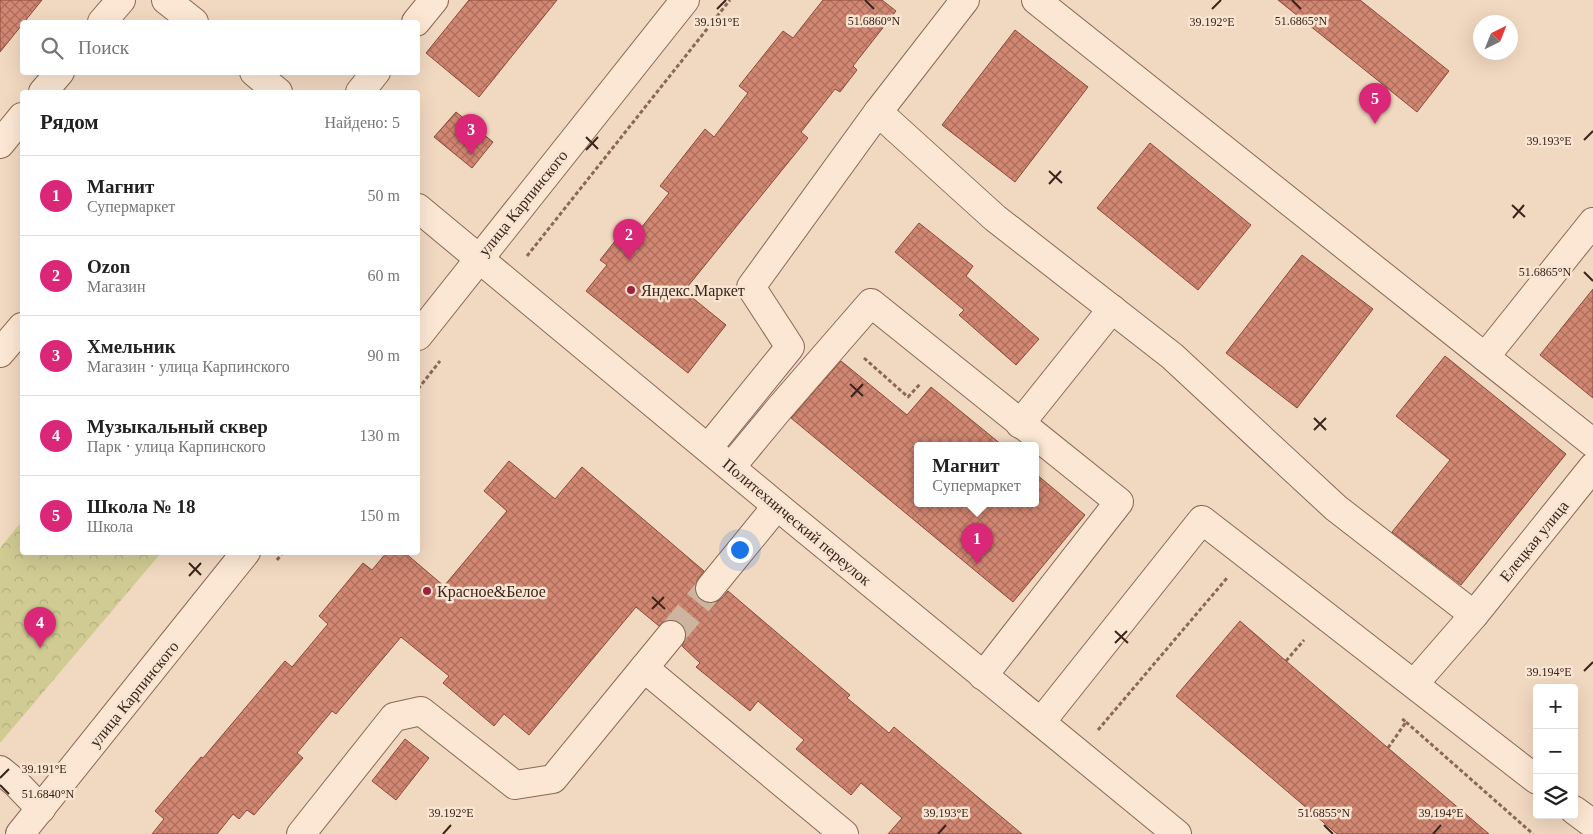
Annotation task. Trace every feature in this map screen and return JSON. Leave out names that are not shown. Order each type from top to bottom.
[{"type":"street","points":[[104,20],[121,0]]},
{"type":"street","points":[[166,0],[191,20]]},
{"type":"street","name":"улица Карпинского","points":[[420,333],[685,0]]},
{"type":"street","points":[[708,448],[790,347],[751,287],[878,112],[966,0]]},
{"type":"street","points":[[1036,0],[1593,443]]},
{"type":"street","points":[[45,90],[57,75]]},
{"type":"street","points":[[258,75],[276,90]]},
{"type":"street","points":[[362,90],[374,75]]},
{"type":"street","points":[[878,112],[995,218],[1172,356],[1336,508],[1474,615]]},
{"type":"street","points":[[0,144],[20,119]]},
{"type":"street","name":"Политехнический переулок","points":[[420,210],[1177,834]]},
{"type":"street","points":[[1485,357],[1593,222]]},
{"type":"street","points":[[731,467],[871,304],[1118,502],[984,676]]},
{"type":"street","points":[[1020,424],[1112,309]]},
{"type":"street","points":[[0,353],[20,329]]},
{"type":"street","name":"Елецкая улица","points":[[1414,684],[1474,615],[1593,467]]},
{"type":"street","points":[[710,588],[777,506]]},
{"type":"street","points":[[1040,722],[1202,520],[1533,777]]},
{"type":"street","name":"улица Карпинского","points":[[20,834],[244,555]]},
{"type":"street","points":[[301,834],[394,717],[421,711],[515,785],[553,779],[671,635]]},
{"type":"street","points":[[644,668],[844,834]]},
{"type":"street","points":[[0,770],[16,783],[41,809]]},
{"type":"street","points":[[1578,813],[1593,824]]},
{"type":"path","points":[[506,282],[730,0]]},
{"type":"path","points":[[862,355],[908,397],[924,378]]},
{"type":"path","points":[[420,386],[441,360]]},
{"type":"path","points":[[1078,753],[1231,574]]},
{"type":"path","points":[[1286,661],[1306,637]]},
{"type":"path","points":[[1399,716],[1532,834]]},
{"type":"path","points":[[1388,748],[1406,722]]},
{"type":"green space","points":[[20,523],[20,555],[159,555],[0,743],[0,548]]},
{"type":"building","points":[[0,0],[42,0],[26,20],[20,20],[20,27],[0,52]]},
{"type":"building","points":[[469,0],[557,0],[479,97],[426,53]]},
{"type":"building","points":[[823,0],[882,0],[896,11],[853,66],[857,70],[840,92],[835,89],[801,132],[808,138],[684,291],[726,325],[688,373],[586,291],[607,265],[600,260],[623,231],[633,238],[669,193],[660,186],[705,129],[714,137],[748,93],[739,86],[783,31],[793,38]]},
{"type":"building","points":[[1278,0],[1360,0],[1449,71],[1417,112]]},
{"type":"building","points":[[1015,30],[1088,87],[1015,182],[942,125]]},
{"type":"building","points":[[456,112],[493,142],[472,168],[434,137]]},
{"type":"building","points":[[1150,143],[1251,225],[1198,290],[1097,208]]},
{"type":"building","points":[[919,223],[973,266],[966,276],[1039,339],[1016,365],[959,315],[964,310],[895,252]]},
{"type":"building","points":[[1302,255],[1373,309],[1297,408],[1226,353]]},
{"type":"building","points":[[1593,289],[1593,398],[1540,355]]},
{"type":"building","points":[[1445,356],[1566,454],[1461,585],[1392,532],[1450,460],[1396,416]]},
{"type":"building","points":[[841,361],[907,415],[931,387],[998,442],[914,442],[914,507],[1039,507],[1039,477],[1085,515],[1013,602],[791,418]]},
{"type":"building","points":[[509,461],[555,499],[582,467],[704,571],[695,586],[696,594],[701,600],[715,603],[728,591],[850,695],[847,698],[889,733],[894,727],[1022,834],[888,834],[902,818],[861,783],[851,795],[796,749],[804,740],[758,701],[750,711],[696,667],[700,663],[682,646],[686,637],[685,629],[680,623],[666,620],[659,626],[636,607],[529,735],[504,714],[494,726],[443,683],[449,676],[401,637],[336,714],[332,711],[297,753],[303,758],[254,815],[247,810],[239,819],[233,814],[217,834],[152,834],[164,819],[155,811],[201,757],[203,758],[285,661],[292,667],[328,624],[319,616],[363,563],[372,570],[384,555],[408,555],[444,586],[507,511],[484,491]]},
{"type":"building","points":[[1240,621],[1489,834],[1337,834],[1176,696]]},
{"type":"building","points":[[405,739],[429,758],[396,800],[372,781]]},
{"type":"tunnel","points":[[671,635],[710,588]]},
{"type":"place","name":"Школа № 18","points":[[1375,124]]},
{"type":"place","name":"Хмельник","points":[[471,155]]},
{"type":"place","name":"Ozon","points":[[629,260]]},
{"type":"place","name":"Яндекс.Маркет","points":[[631,290]]},
{"type":"place","name":"Магнит","points":[[977,564]]},
{"type":"place","name":"Красное&Белое","points":[[427,591]]},
{"type":"place","name":"Музыкальный сквер","points":[[40,648]]}]
